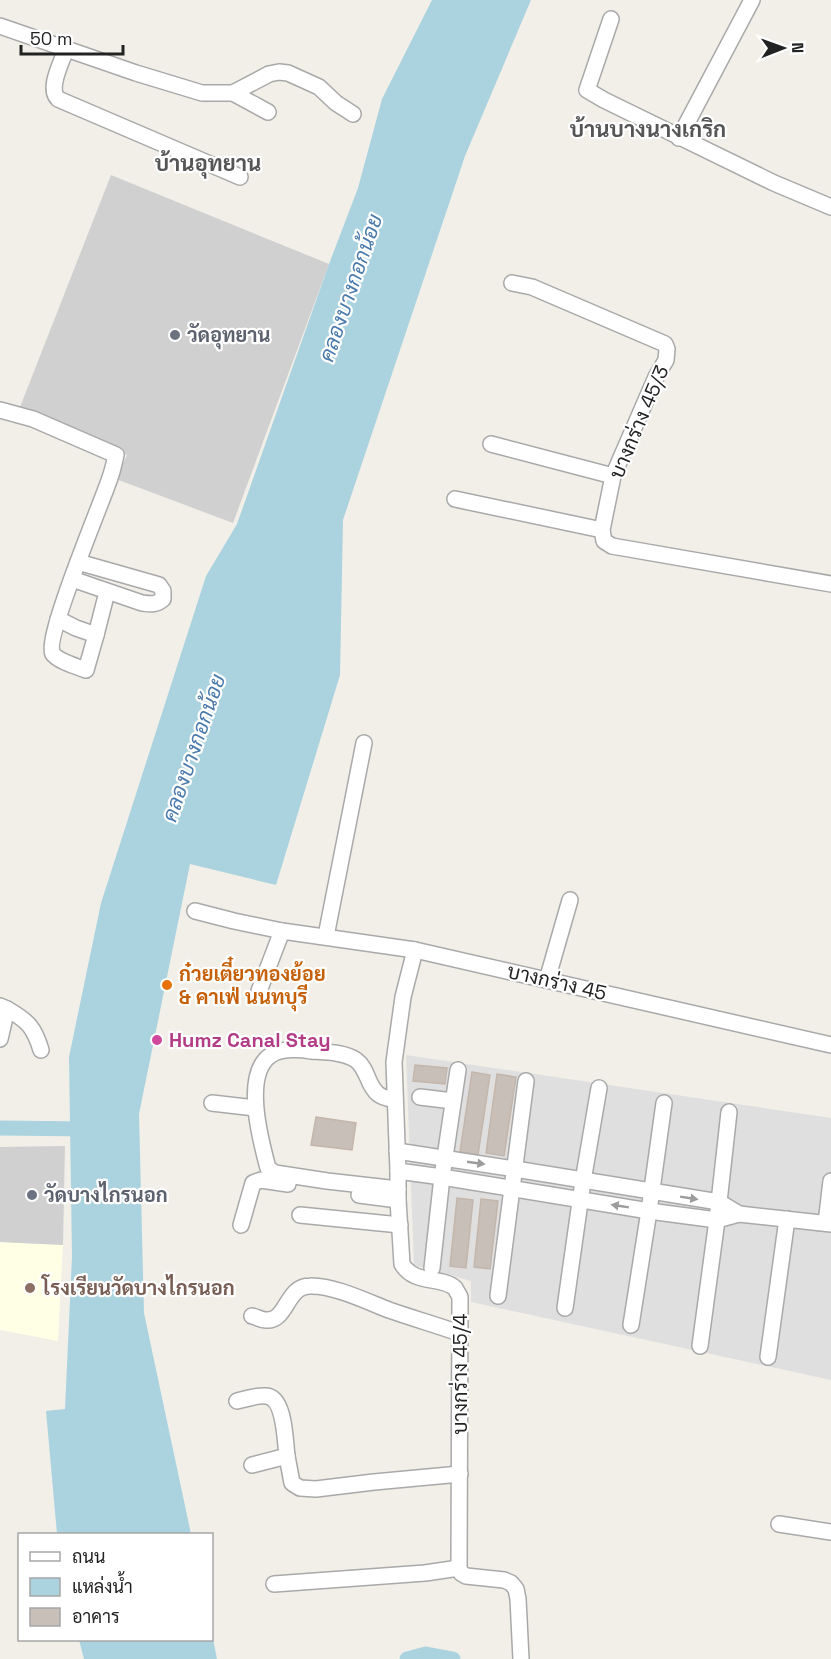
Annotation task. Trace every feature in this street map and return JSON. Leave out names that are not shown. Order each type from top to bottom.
[{"type":"street","points":[[679,138],[752,0]]},
{"type":"street","points":[[611,19],[587,90],[679,138],[831,207]]},
{"type":"street","points":[[0,26],[202,93],[233,93],[269,74],[279,72],[288,74],[319,87],[336,103],[353,114]]},
{"type":"street","points":[[66,49],[54,86],[55,96],[58,99],[240,177]]},
{"type":"street","points":[[233,93],[268,112]]},
{"type":"street","name":"บางกร่าง 45/3","points":[[512,283],[532,287],[665,344],[667,349],[666,360],[656,377],[613,476],[602,530]]},
{"type":"street","points":[[0,410],[33,419],[116,455],[58,619],[51,648],[58,659],[86,670],[107,592]]},
{"type":"street","points":[[491,444],[613,476]]},
{"type":"street","points":[[455,498],[602,530],[604,541],[612,546],[831,584]]},
{"type":"street","points":[[72,579],[107,592],[151,604],[163,599],[163,591],[159,585],[78,562]]},
{"type":"street","points":[[58,619],[96,635]]},
{"type":"street","points":[[326,936],[364,742]]},
{"type":"street","points":[[547,980],[570,900]]},
{"type":"street","name":"บางกร่าง 45","points":[[195,911],[282,931],[415,950],[831,1045]]},
{"type":"street","points":[[259,991],[282,931]]},
{"type":"street","name":"บางกร่าง 45/4","points":[[415,950],[403,997],[394,1062],[402,1264],[407,1272],[449,1285],[456,1289],[460,1297],[459,1568]]},
{"type":"street","points":[[0,1039],[4,1007],[34,1029],[41,1050]]},
{"type":"street","points":[[395,1100],[377,1094],[366,1070],[348,1056],[288,1050],[270,1055],[262,1066],[257,1083],[255,1108],[268,1168],[275,1173],[398,1194]]},
{"type":"street","points":[[432,1268],[442,1177],[458,1070]]},
{"type":"street","points":[[498,1296],[526,1081]]},
{"type":"street","points":[[565,1308],[599,1088]]},
{"type":"street","points":[[420,1097],[453,1101]]},
{"type":"street","points":[[212,1103],[255,1108]]},
{"type":"street","points":[[631,1325],[664,1103]]},
{"type":"street","points":[[700,1346],[729,1112]]},
{"type":"street","points":[[398,1152],[719,1202],[739,1214]]},
{"type":"street","points":[[398,1172],[717,1220],[739,1214],[828,1224],[831,1181]]},
{"type":"street","points":[[241,1226],[253,1183],[261,1180],[398,1194]]},
{"type":"street","points":[[300,1215],[400,1225]]},
{"type":"street","points":[[768,1358],[787,1219]]},
{"type":"street","points":[[252,1316],[266,1320],[274,1319],[283,1312],[286,1303],[301,1287],[310,1286],[345,1294],[404,1315],[460,1326]]},
{"type":"street","points":[[237,1401],[265,1395],[273,1398],[279,1405],[292,1483],[300,1488],[316,1489],[460,1474]]},
{"type":"street","points":[[252,1466],[287,1456]]},
{"type":"street","points":[[779,1524],[831,1532]]},
{"type":"street","points":[[274,1584],[425,1573],[459,1568],[466,1576],[504,1580],[516,1589],[521,1654]]},
{"type":"shaded area","name":"วัดอุทยาน","points":[[111,175],[329,264],[233,523],[116,479],[127,455],[20,407]]},
{"type":"shaded area","points":[[406,1055],[831,1118],[831,1380],[471,1302],[471,1281],[414,1265]]},
{"type":"shaded area","name":"วัดบางไกรนอก","points":[[65,1146],[63,1245],[0,1242],[0,1147]]},
{"type":"shaded area","name":"โรงเรียนวัดบางไกรนอก","points":[[0,1242],[63,1245],[58,1341],[0,1330]]},
{"type":"water","name":"คลองบางกอกน้อย","points":[[432,0],[531,0],[465,156],[343,520],[340,675],[276,885],[190,864],[139,1114],[144,1313],[191,1533],[57,1533],[46,1411],[65,1409],[72,1257],[69,1057],[101,903],[206,576],[237,524],[358,188],[382,99]]},
{"type":"water","points":[[213,1639],[217,1659],[84,1659],[79,1641],[213,1641]]},
{"type":"building","points":[[415,1065],[447,1068],[445,1084],[413,1081]]},
{"type":"building","points":[[472,1072],[490,1075],[478,1155],[460,1152]]},
{"type":"building","points":[[497,1074],[516,1077],[504,1156],[486,1153]]},
{"type":"building","points":[[316,1117],[356,1123],[352,1150],[311,1145]]},
{"type":"building","points":[[457,1198],[473,1200],[466,1268],[450,1266]]},
{"type":"building","points":[[481,1199],[498,1201],[490,1269],[474,1267]]},
{"type":"waterway","points":[[0,1128],[90,1129]]},
{"type":"waterway","points":[[407,1659],[426,1654],[453,1659]]},
{"type":"place","name":"วัดอุทยาน","points":[[175,335]]},
{"type":"place","name":"ก๋วยเตี๋ยวทองย้อย & คาเฟ่ นนทบุรี","points":[[167,985]]},
{"type":"place","name":"Humz Canal Stay","points":[[157,1040]]},
{"type":"place","name":"วัดบางไกรนอก","points":[[32,1195]]},
{"type":"place","name":"โรงเรียนวัดบางไกรนอก","points":[[30,1288]]},
{"type":"district","name":"บ้านบางนางเกริก","points":[[648,129]]},
{"type":"district","name":"บ้านอุทยาน","points":[[208,163]]}]
